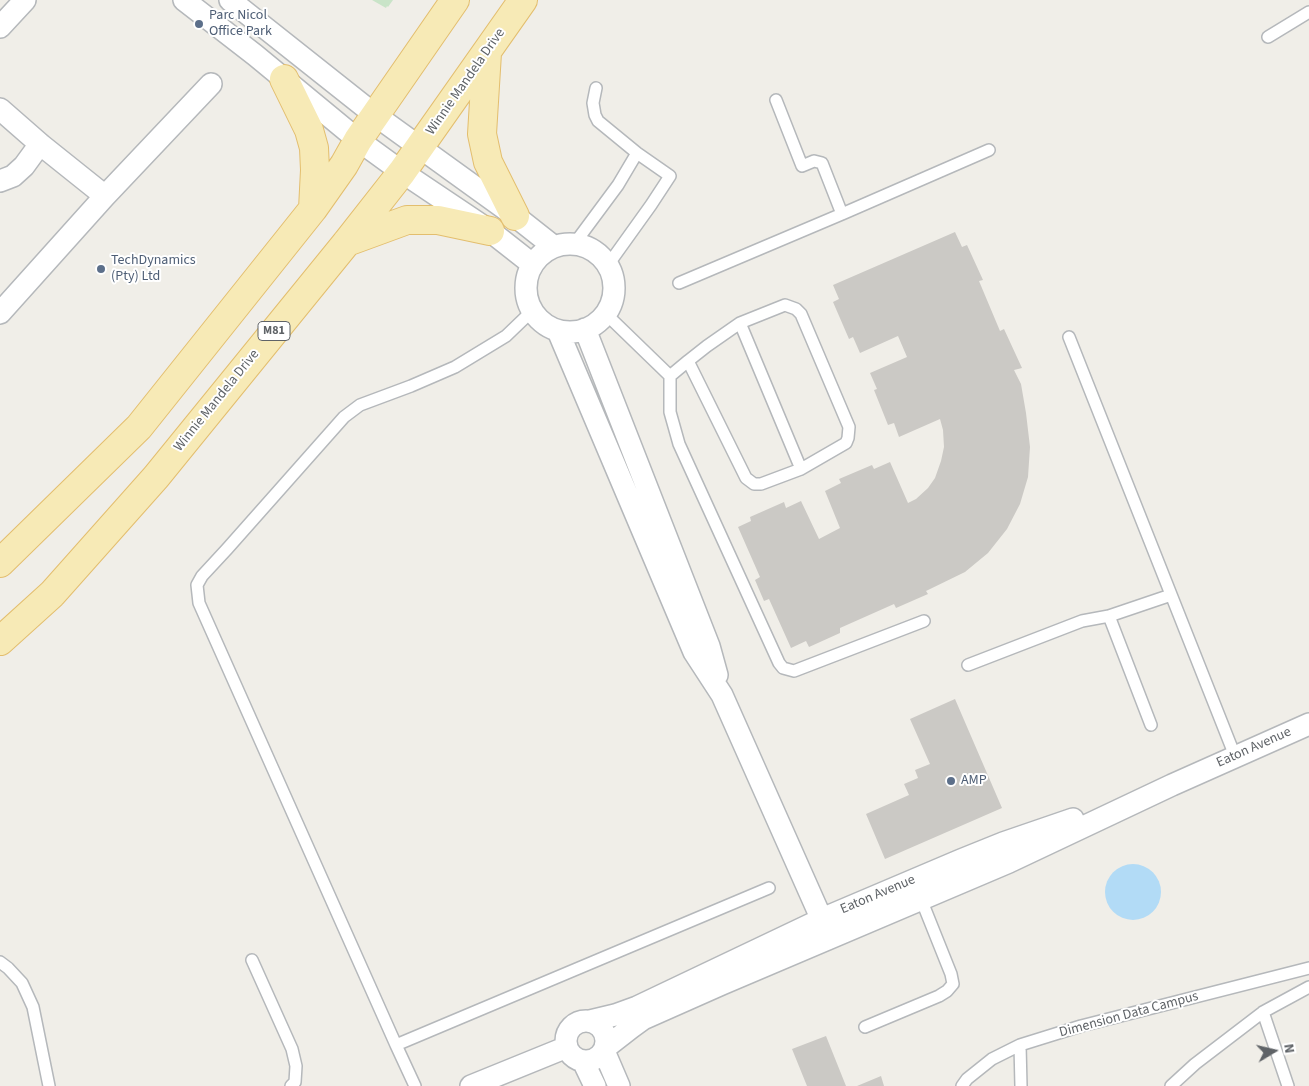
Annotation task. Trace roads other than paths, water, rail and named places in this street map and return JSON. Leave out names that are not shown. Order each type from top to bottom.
[{"type":"main road","points":[[0,562],[139,426],[312,209],[456,0]]},
{"type":"main road","name":"Winnie Mandela Drive","points":[[0,641],[52,594],[156,477],[402,172],[523,0]]},
{"type":"main road","points":[[487,51],[482,134],[488,162],[515,216]]},
{"type":"main road","points":[[284,79],[309,130],[314,148],[315,170],[312,209]]},
{"type":"main road","points":[[347,242],[406,220],[438,220],[490,231]]},
{"type":"street","points":[[0,27],[25,0]]},
{"type":"street","points":[[184,0],[229,34],[358,140],[490,231],[532,264]]},
{"type":"street","points":[[229,34],[237,6],[375,115],[515,216],[553,246]]},
{"type":"street","points":[[0,314],[105,196],[211,84]]},
{"type":"street","points":[[0,109],[105,196]]},
{"type":"street","points":[[0,181],[13,176],[24,166],[40,144]]},
{"type":"street","points":[[575,243],[588,247],[600,255],[608,265],[613,277],[612,303],[606,314],[597,323],[585,330],[572,332],[558,331],[543,323],[532,311],[526,296],[526,279],[532,264],[541,254],[553,246],[575,243]]},
{"type":"street","points":[[585,330],[709,646],[722,695],[826,929]]},
{"type":"street","points":[[558,331],[694,652],[722,695]]},
{"type":"street","name":"Eaton Avenue","points":[[590,1020],[637,1007],[826,929],[921,900],[1009,862],[1235,756],[1309,724]]},
{"type":"street","name":"Eaton Avenue","points":[[605,1050],[643,1020],[961,860],[1003,843],[1172,785]]},
{"type":"street","points":[[595,1086],[566,1039],[568,1031],[574,1024],[581,1021],[590,1020],[598,1024],[604,1031],[606,1039],[605,1050],[619,1086]]},
{"type":"street","points":[[471,1086],[575,1054],[595,1060],[605,1050]]},
{"type":"lane","points":[[1268,37],[1309,12]]},
{"type":"lane","points":[[596,88],[592,103],[598,121],[637,153],[670,176],[608,265]]},
{"type":"lane","points":[[776,100],[802,166],[814,161],[822,163],[842,214]]},
{"type":"lane","points":[[679,283],[988,150]]},
{"type":"lane","points":[[575,243],[618,185],[637,153]]},
{"type":"lane","points":[[670,376],[688,361],[740,323],[785,305],[796,309],[801,314],[846,418],[849,427],[846,443],[801,469],[761,484],[754,484],[746,478],[688,361]]},
{"type":"lane","points":[[415,1086],[199,603],[197,585],[202,576],[344,417],[360,405],[455,367],[506,336],[532,311]]},
{"type":"lane","points":[[606,314],[670,376],[670,412],[679,444],[779,663],[783,668],[794,671],[924,621]]},
{"type":"lane","points":[[740,323],[801,469]]},
{"type":"lane","points":[[1069,337],[1235,756]]},
{"type":"lane","points":[[968,665],[1082,621],[1109,616],[1171,595]]},
{"type":"lane","points":[[1109,616],[1151,725]]},
{"type":"lane","points":[[396,1044],[769,888]]},
{"type":"lane","points":[[865,1027],[939,996],[953,984],[951,974],[921,900]]},
{"type":"lane","points":[[252,960],[292,1049],[296,1066],[295,1082],[292,1086]]},
{"type":"lane","points":[[0,962],[22,983],[33,1007],[49,1086]]},
{"type":"lane","name":"Dimension Data Campus","points":[[962,1086],[967,1079],[992,1059],[1020,1045],[1081,1026],[1309,968]]},
{"type":"lane","points":[[1171,1086],[1195,1064],[1262,1012],[1309,987]]},
{"type":"lane","points":[[1262,1012],[1288,1086]]},
{"type":"lane","points":[[1020,1045],[1021,1086]]},
{"type":"water","points":[[1133,864],[1148,869],[1156,877],[1161,892],[1156,907],[1148,915],[1133,920],[1118,915],[1110,907],[1105,892],[1110,877],[1118,869]]},
{"type":"place","name":"Parc Nicol Office Park","points":[[199,24]]},
{"type":"place","name":"TechDynamics (Pty) Ltd","points":[[101,269]]},
{"type":"place","name":"AMP","points":[[951,781]]}]
